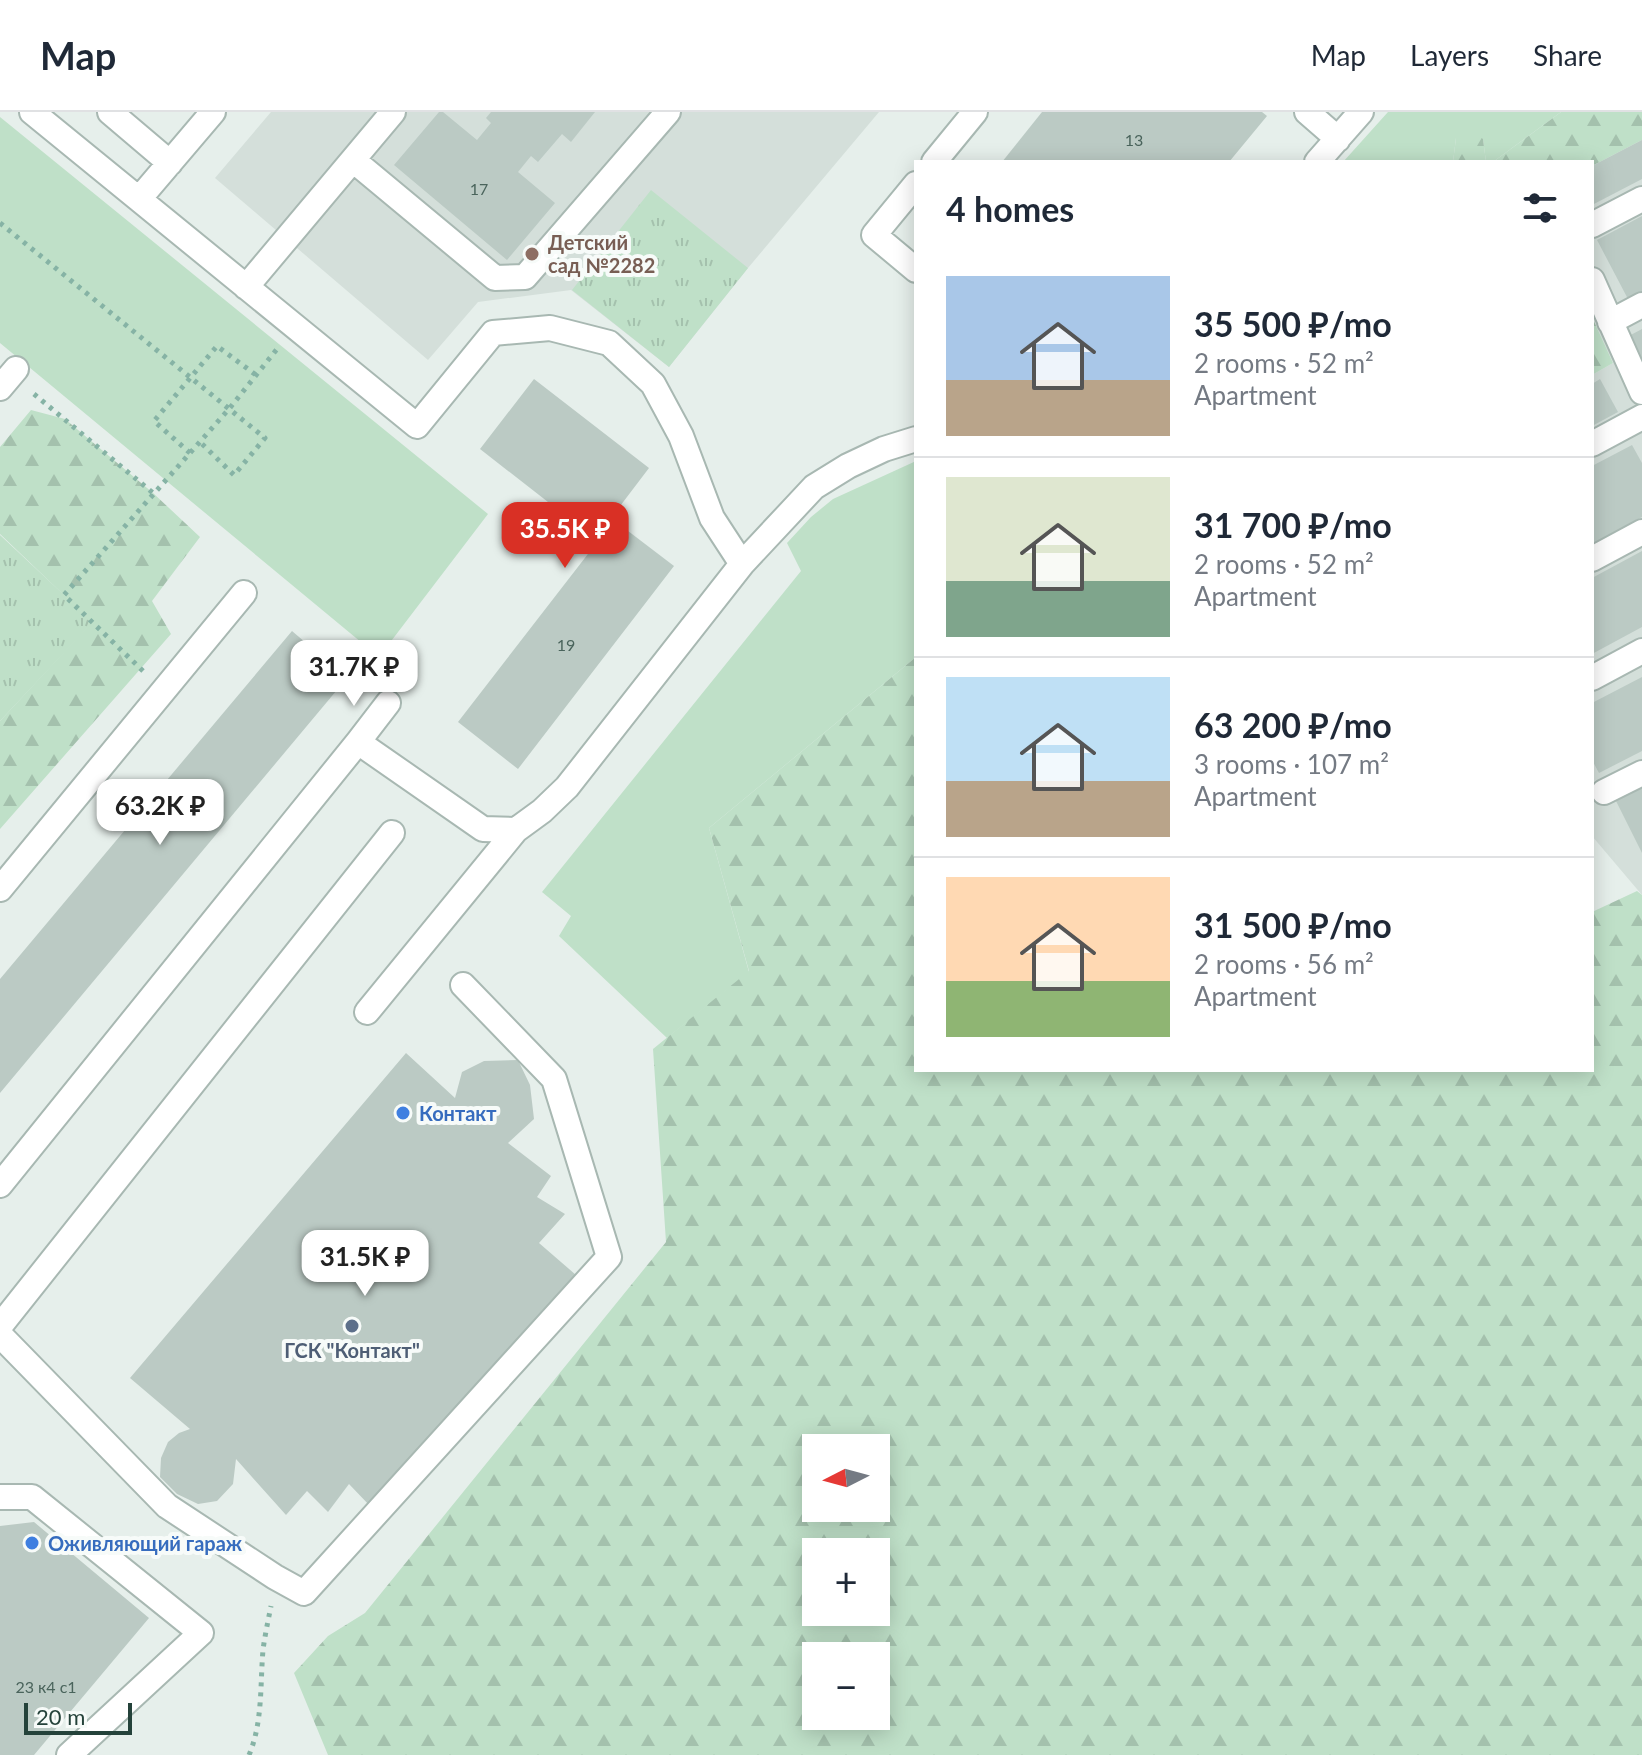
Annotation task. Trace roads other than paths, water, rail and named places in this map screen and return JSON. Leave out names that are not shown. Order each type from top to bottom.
[{"type":"street","points":[[32,112],[417,426],[493,333],[550,328],[609,343],[653,384],[681,436],[712,518],[742,564]]},
{"type":"street","points":[[110,112],[170,163]]},
{"type":"street","points":[[139,199],[213,112]]},
{"type":"street","points":[[246,287],[393,112]]},
{"type":"street","points":[[353,160],[495,278],[525,277],[668,112]]},
{"type":"street","points":[[936,160],[975,112]]},
{"type":"street","points":[[1307,112],[1338,139]]},
{"type":"street","points":[[1319,160],[1361,112]]},
{"type":"street","points":[[914,186],[874,235],[914,268]]},
{"type":"street","points":[[1594,224],[1642,199]]},
{"type":"street","points":[[1594,285],[1642,392]]},
{"type":"street","points":[[1610,322],[1642,305]]},
{"type":"street","points":[[1594,443],[1642,417]]},
{"type":"street","points":[[367,1012],[516,830],[567,787],[742,564],[814,487],[860,460],[914,440]]},
{"type":"street","points":[[1594,558],[1642,532]]},
{"type":"street","points":[[0,889],[244,593]]},
{"type":"street","points":[[1594,677],[1642,651]]},
{"type":"street","points":[[0,1185],[388,703]]},
{"type":"street","points":[[358,742],[483,829],[516,830]]},
{"type":"street","points":[[1604,792],[1642,773]]},
{"type":"street","points":[[0,1326],[392,833]]},
{"type":"street","points":[[0,1335],[167,1506],[304,1593],[609,1257],[554,1079],[463,985]]},
{"type":"street","points":[[0,1497],[32,1497],[201,1633],[69,1755]]},
{"type":"place","name":"Детский сад №2282","points":[[532,254]]},
{"type":"place","name":"Контакт","points":[[403,1113]]},
{"type":"place","name":"ГСК \"Контакт\"","points":[[352,1326]]},
{"type":"place","name":"Оживляющий гараж","points":[[32,1543]]}]
